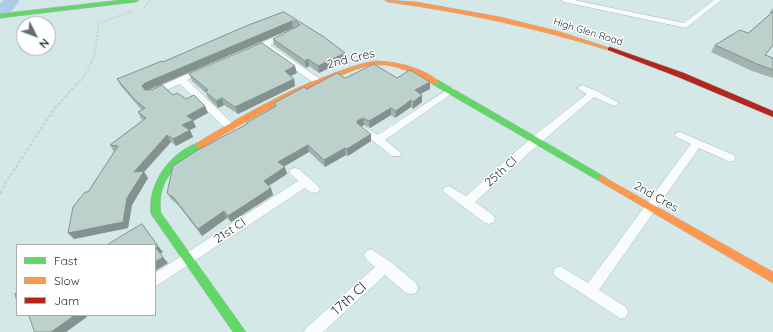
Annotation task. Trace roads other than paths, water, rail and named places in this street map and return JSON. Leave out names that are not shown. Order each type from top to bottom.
[{"type":"street","points":[[0,16],[136,0]]},
{"type":"street","name":"High Glen Road","points":[[388,0],[462,9],[531,26],[663,68],[773,114]]},
{"type":"street","points":[[564,0],[679,26],[686,26],[718,0]]},
{"type":"street","points":[[243,53],[296,31]]},
{"type":"street","points":[[264,44],[317,81]]},
{"type":"street","name":"2nd Cres","points":[[240,332],[156,214],[154,201],[165,172],[177,159],[230,127],[317,81],[354,68],[375,63],[400,65],[416,71],[773,278]]},
{"type":"street","points":[[152,93],[209,68]]},
{"type":"street","points":[[182,80],[230,127]]},
{"type":"street","points":[[582,88],[614,103]]},
{"type":"street","points":[[378,140],[451,90]]},
{"type":"street","name":"25th Cl","points":[[466,202],[535,141],[594,93]]},
{"type":"street","points":[[363,129],[396,153]]},
{"type":"street","points":[[680,135],[730,158]]},
{"type":"street","points":[[590,291],[697,143]]},
{"type":"street","name":"21st Cl","points":[[156,280],[188,259],[310,185],[295,172]]},
{"type":"street","points":[[449,190],[489,219]]},
{"type":"street","points":[[371,255],[411,288]]},
{"type":"street","name":"17th Cl","points":[[312,332],[386,266]]},
{"type":"street","points":[[560,272],[621,312]]},
{"type":"waterway","points":[[0,14],[11,2],[11,0]]}]
